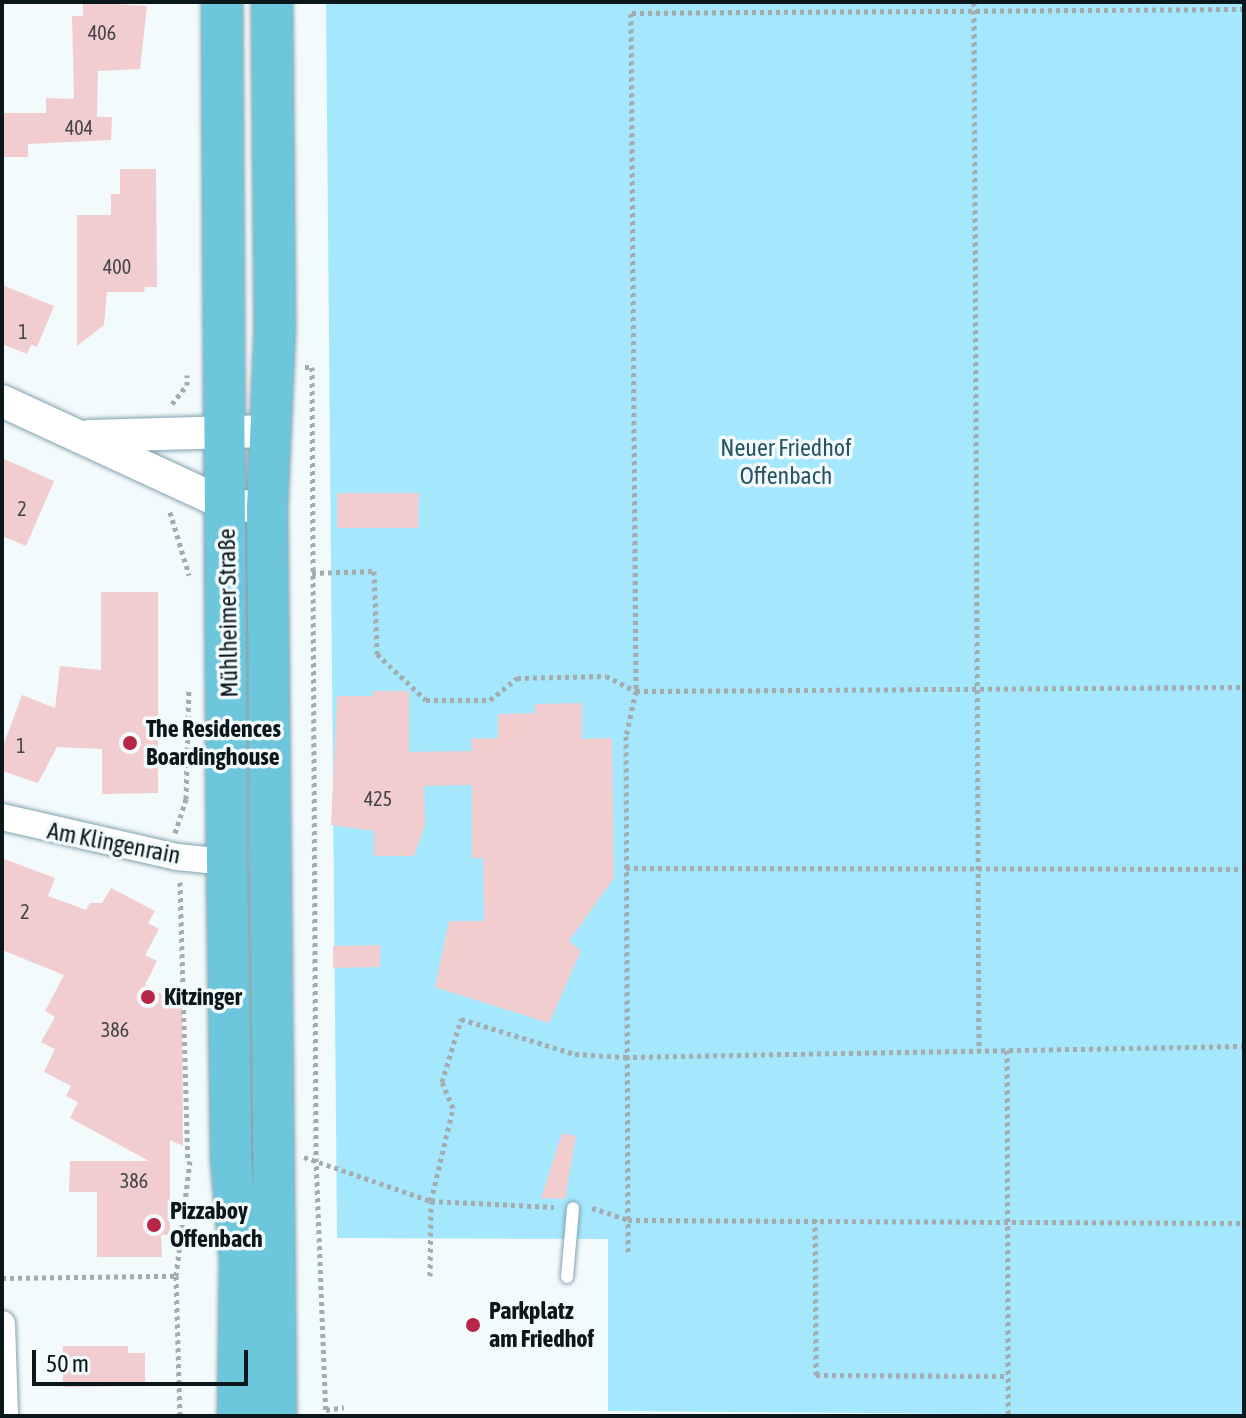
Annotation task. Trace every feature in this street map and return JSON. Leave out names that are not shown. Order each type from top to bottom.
[{"type":"main road","name":"Mühlheimer Straße","points":[[222,2],[227,862],[231,1158],[240,1259],[238,1416]]},
{"type":"main road","name":"Mühlheimer Straße","points":[[272,2],[272,367],[267,507],[276,1416]]},
{"type":"street","points":[[2,401],[86,436],[227,505],[267,507]]},
{"type":"street","points":[[86,436],[269,431]]},
{"type":"street","name":"Am Klingenrain","points":[[2,817],[177,857],[227,862]]},
{"type":"street","points":[[2,1324],[5,1416]]},
{"type":"lane","points":[[567,1277],[573,1208]]},
{"type":"path","points":[[974,2],[979,1051]]},
{"type":"path","points":[[628,1252],[626,736],[636,691],[631,13],[1244,9]]},
{"type":"path","points":[[312,367],[316,1158],[326,1413],[344,1407]]},
{"type":"path","points":[[312,573],[374,571],[377,654],[426,700],[490,700],[517,678],[606,676],[636,691],[1244,687]]},
{"type":"path","points":[[626,868],[1244,869]]},
{"type":"path","points":[[430,1276],[431,1201],[453,1108],[442,1082],[461,1019],[575,1054],[625,1057],[1244,1046]]},
{"type":"path","points":[[1007,1050],[1008,1416]]},
{"type":"path","points":[[431,1201],[602,1208],[628,1220],[1244,1223]]},
{"type":"path","points":[[815,1219],[816,1375],[1008,1376]]},
{"type":"path","points":[[2,1278],[176,1276],[180,1416]]},
{"type":"green space","name":"Neuer Friedhof Offenbach","points":[[326,2],[1244,2],[1244,1416],[608,1411],[608,1239],[337,1238]]},
{"type":"building","points":[[83,2],[147,6],[140,69],[98,71],[97,117],[112,117],[111,140],[28,144],[28,157],[2,157],[2,113],[46,113],[46,98],[74,99],[72,16],[83,16]]},
{"type":"building","points":[[120,169],[156,169],[157,287],[145,287],[144,292],[107,292],[104,325],[77,346],[77,215],[111,215],[111,194],[120,194]]},
{"type":"building","points":[[2,285],[54,306],[37,347],[31,345],[27,354],[2,344]]},
{"type":"building","points":[[2,458],[54,481],[26,546],[2,536]]},
{"type":"building","points":[[337,493],[419,493],[418,528],[337,528]]},
{"type":"building","points":[[101,592],[158,592],[158,793],[102,794],[102,749],[57,747],[38,783],[2,771],[2,749],[22,695],[55,708],[60,666],[101,670]]},
{"type":"building","points":[[373,691],[409,691],[409,752],[472,751],[471,739],[498,738],[498,714],[535,713],[535,704],[582,703],[582,739],[612,738],[614,878],[569,941],[581,951],[549,1023],[435,987],[449,921],[484,921],[483,858],[472,858],[472,785],[424,786],[425,825],[414,856],[374,856],[374,831],[331,825],[337,696],[373,696]]},
{"type":"building","points":[[2,858],[55,878],[48,896],[86,910],[90,903],[102,903],[111,888],[155,911],[148,923],[159,929],[145,955],[157,961],[145,985],[182,1005],[183,1146],[170,1140],[170,1235],[161,1235],[162,1257],[97,1257],[97,1192],[69,1192],[70,1161],[149,1161],[70,1118],[78,1102],[66,1096],[71,1086],[44,1072],[55,1049],[41,1042],[55,1017],[45,1011],[64,975],[2,950]]},
{"type":"building","points":[[380,945],[380,967],[333,968],[333,946]]},
{"type":"building","points":[[562,1133],[576,1136],[565,1199],[541,1198]]},
{"type":"building","points":[[63,1346],[128,1346],[128,1353],[145,1353],[145,1386],[63,1387]]},
{"type":"place","name":"The Residences Boardinghouse","points":[[130,743]]},
{"type":"place","name":"Kitzinger","points":[[148,997]]},
{"type":"place","name":"Pizzaboy Offenbach","points":[[154,1225]]},
{"type":"place","name":"Parkplatz am Friedhof","points":[[473,1325]]}]
